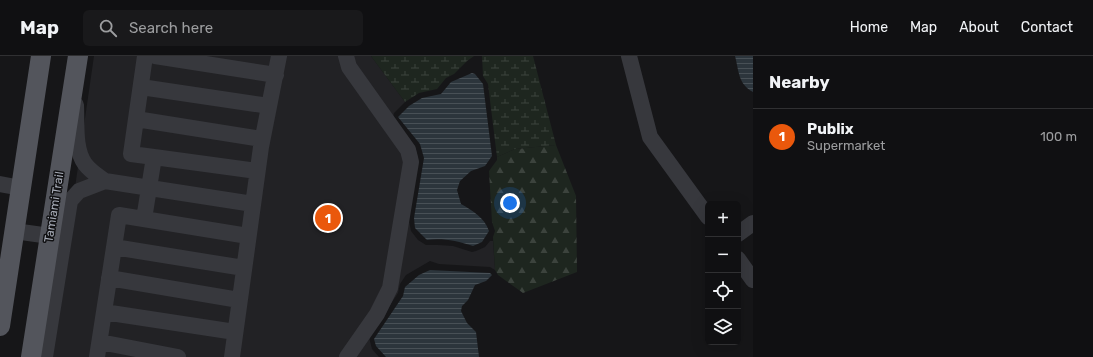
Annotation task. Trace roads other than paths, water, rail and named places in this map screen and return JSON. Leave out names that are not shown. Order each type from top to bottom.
[{"type":"main road","points":[[0,326],[41,56]]},
{"type":"main road","name":"Tamiami Trail","points":[[31,357],[78,56]]},
{"type":"street","points":[[145,56],[131,154],[257,171]]},
{"type":"street","points":[[154,56],[276,75]]},
{"type":"street","points":[[232,357],[262,139],[280,56]]},
{"type":"street","points":[[346,56],[349,67],[408,150],[411,162],[390,288],[377,314],[346,357]]},
{"type":"street","points":[[629,56],[650,137],[705,213]]},
{"type":"street","points":[[75,75],[78,141],[81,158],[86,166],[105,181],[253,204]]},
{"type":"street","points":[[141,87],[269,106]]},
{"type":"street","points":[[136,119],[262,139]]},
{"type":"street","points":[[144,219],[154,157]]},
{"type":"street","points":[[45,357],[70,201],[79,191],[105,181]]},
{"type":"street","points":[[0,184],[20,188]]},
{"type":"street","points":[[178,357],[99,349],[119,215],[248,236]]},
{"type":"street","points":[[741,232],[753,223]]},
{"type":"street","points":[[14,231],[50,236]]},
{"type":"street","points":[[114,247],[244,268]]},
{"type":"street","points":[[741,263],[753,280]]},
{"type":"street","points":[[109,278],[239,300]]},
{"type":"street","points":[[104,312],[235,332]]},
{"type":"place","name":"Publix","points":[[328,218]]}]
